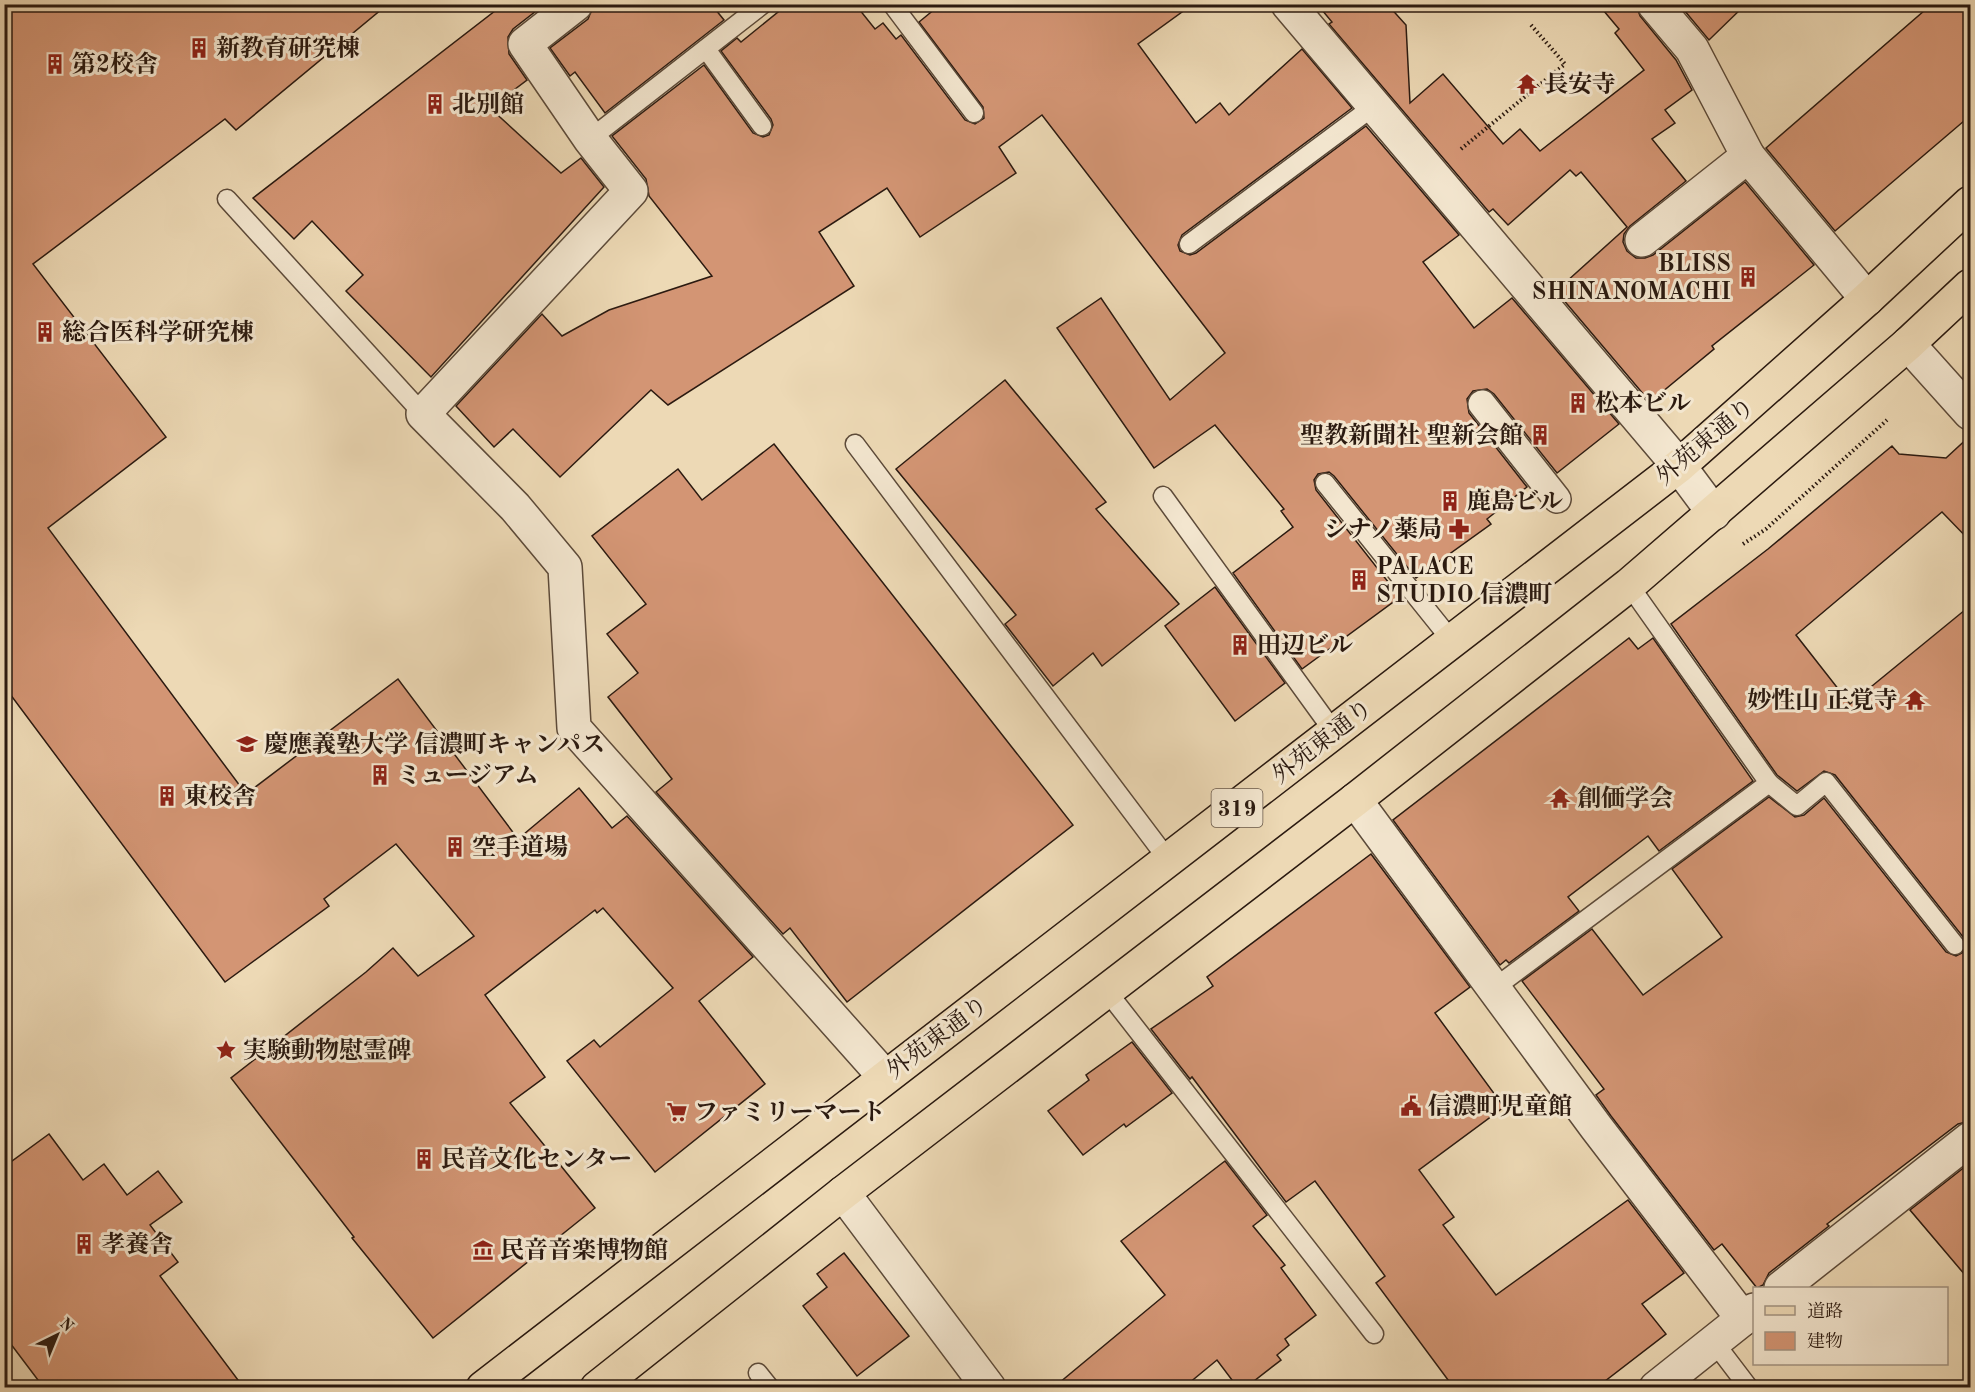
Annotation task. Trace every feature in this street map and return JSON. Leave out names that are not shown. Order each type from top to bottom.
[{"type":"main road","name":"外苑東通り","points":[[483,1388],[1679,466],[1971,203]]},
{"type":"main road","name":"319","points":[[597,1388],[843,1193],[1355,800],[1629,585],[1908,344],[1971,286]]},
{"type":"street","points":[[576,4],[525,44],[590,139],[631,191],[423,414],[515,507],[565,567],[573,728],[885,1077]]},
{"type":"street","points":[[1288,4],[1679,466],[1714,513]]},
{"type":"street","points":[[1654,4],[1692,49],[1748,156],[1867,299]]},
{"type":"street","points":[[1642,240],[1748,156]]},
{"type":"street","points":[[1908,344],[1971,412]]},
{"type":"street","points":[[1482,404],[1557,499]]},
{"type":"street","points":[[1355,800],[1493,989],[1749,1314],[1656,1388]]},
{"type":"street","points":[[1782,1287],[1971,1139]]},
{"type":"street","points":[[843,1193],[988,1388]]},
{"type":"lane","points":[[590,139],[763,4]]},
{"type":"lane","points":[[892,4],[974,113]]},
{"type":"lane","points":[[706,49],[762,126]]},
{"type":"lane","points":[[1189,244],[1374,106]]},
{"type":"lane","points":[[226,200],[423,414]]},
{"type":"lane","points":[[855,444],[1169,861]]},
{"type":"lane","points":[[1325,483],[1452,641]]},
{"type":"lane","points":[[1163,496],[1334,732]]},
{"type":"lane","points":[[1629,585],[1768,783],[1797,806],[1826,782],[1955,945]]},
{"type":"lane","points":[[1493,989],[1768,783]]},
{"type":"lane","points":[[1106,990],[1374,1334]]},
{"type":"lane","points":[[1714,1342],[1749,1388]]},
{"type":"lane","points":[[758,1372],[770,1388]]},
{"type":"path","points":[[1431,174],[1565,64],[1531,25]]},
{"type":"building","points":[[4,4],[388,4],[236,130],[225,119],[33,264],[166,437],[48,528],[246,794],[398,679],[518,839],[579,788],[612,828],[627,816],[753,957],[699,1001],[765,1084],[655,1172],[567,1061],[594,1040],[600,1047],[673,988],[603,908],[597,913],[595,910],[485,995],[545,1077],[510,1103],[595,1208],[433,1338],[352,1238],[354,1237],[231,1078],[366,972],[393,948],[418,976],[474,936],[396,844],[324,899],[329,906],[225,982],[4,686]]},
{"type":"building","points":[[504,4],[545,4],[513,29],[508,37],[509,54],[527,80],[490,108],[561,173],[581,158],[604,187],[431,377],[346,291],[363,275],[312,221],[294,239],[253,198]]},
{"type":"building","points":[[594,4],[711,4],[724,20],[605,113],[575,72],[570,76],[550,48],[588,19]]},
{"type":"building","points":[[788,4],[855,4],[875,29],[883,23],[896,39],[901,35],[965,120],[975,124],[984,118],[983,107],[919,22],[941,4],[1193,4],[1138,44],[1196,123],[1220,103],[1229,115],[1302,49],[1352,108],[1182,235],[1178,245],[1180,251],[1190,255],[1196,253],[1366,126],[1459,235],[1423,262],[1474,328],[1512,298],[1619,424],[1557,473],[1494,394],[1487,389],[1473,391],[1467,399],[1469,413],[1527,487],[1487,519],[1491,524],[1416,578],[1334,476],[1329,472],[1318,474],[1314,480],[1316,490],[1400,597],[1302,669],[1233,573],[1293,527],[1281,511],[1284,509],[1215,425],[1154,468],[1057,328],[1101,298],[1170,400],[1225,353],[1042,115],[999,147],[1016,173],[920,237],[887,188],[819,232],[854,286],[668,405],[651,390],[560,477],[513,429],[494,447],[456,406],[542,314],[562,336],[609,310],[712,276],[649,196],[646,179],[612,136],[704,65],[753,133],[763,137],[769,135],[773,125],[771,119],[721,51],[737,38],[741,42]]},
{"type":"building","points":[[1317,4],[1387,4],[1406,25],[1410,103],[1443,74],[1503,144],[1520,129],[1540,151],[1644,70],[1615,33],[1619,29],[1598,4],[1636,4],[1640,16],[1676,60],[1692,90],[1665,110],[1675,123],[1652,139],[1686,181],[1630,226],[1624,234],[1623,242],[1627,251],[1636,258],[1653,255],[1745,182],[1814,265],[1712,346],[1714,349],[1650,402],[1556,291],[1627,227],[1581,172],[1576,176],[1570,170],[1508,225],[1493,209],[1489,212],[1329,24],[1332,22]]},
{"type":"building","points":[[1679,4],[1746,4],[1709,40]]},
{"type":"building","points":[[1932,4],[1971,4],[1971,115],[1835,231],[1766,148]]},
{"type":"building","points":[[1005,380],[1106,502],[1096,509],[1179,604],[1102,666],[1093,653],[1053,686],[1005,624],[1016,615],[896,469]]},
{"type":"building","points":[[1971,435],[1971,542],[1942,512],[1796,635],[1850,704],[1971,605],[1971,1121],[1958,1124],[1827,1224],[1829,1226],[1769,1273],[1763,1285],[1756,1287],[1722,1244],[1714,1250],[1611,1116],[1596,1095],[1604,1089],[1522,981],[1592,929],[1643,995],[1722,937],[1672,869],[1769,797],[1795,817],[1804,815],[1824,798],[1946,952],[1956,956],[1962,953],[1966,944],[1964,938],[1835,775],[1824,771],[1797,791],[1777,775],[1671,624],[1768,549],[1892,446],[1899,454],[1946,458]]},
{"type":"building","points":[[774,444],[1073,825],[847,1002],[790,928],[783,934],[656,792],[672,779],[608,697],[638,673],[607,634],[646,604],[592,536],[678,469],[702,500]]},
{"type":"building","points":[[1215,587],[1285,683],[1235,721],[1165,626]]},
{"type":"building","name":"創価学会","points":[[1629,638],[1638,649],[1653,638],[1753,781],[1659,851],[1648,836],[1568,897],[1579,911],[1509,963],[1506,960],[1500,965],[1393,820]]},
{"type":"building","points":[[1371,854],[1470,987],[1435,1013],[1504,1107],[1419,1170],[1454,1217],[1443,1225],[1496,1295],[1628,1200],[1684,1273],[1642,1304],[1666,1334],[1596,1388],[1454,1388],[1376,1283],[1385,1276],[1315,1181],[1286,1202],[1192,1077],[1190,1079],[1151,1029],[1213,986],[1207,977]]},
{"type":"building","points":[[1132,1042],[1172,1093],[1126,1127],[1124,1124],[1083,1155],[1048,1111],[1089,1080],[1086,1075]]},
{"type":"building","name":"孝養舎","points":[[49,1134],[83,1180],[104,1164],[127,1195],[158,1171],[182,1202],[150,1225],[178,1262],[160,1276],[244,1388],[44,1388],[4,1335],[4,1167]]},
{"type":"building","points":[[1225,1161],[1267,1215],[1253,1226],[1285,1265],[1281,1268],[1316,1315],[1285,1339],[1289,1345],[1277,1355],[1281,1360],[1245,1388],[1238,1388],[1217,1360],[1183,1388],[1053,1388],[1165,1295],[1121,1241]]},
{"type":"building","points":[[1971,1162],[1971,1282],[1910,1210]]},
{"type":"building","points":[[844,1253],[909,1336],[857,1376],[803,1306],[827,1287],[817,1274]]},
{"type":"place","name":"新教育研究棟","points":[[199,48]]},
{"type":"place","name":"第2校舎","points":[[55,64]]},
{"type":"place","name":"長安寺","points":[[1527,84]]},
{"type":"place","name":"北別館","points":[[435,104]]},
{"type":"place","name":"BLISS SHINANOMACHI","points":[[1748,277]]},
{"type":"place","name":"総合医科学研究棟","points":[[45,332]]},
{"type":"place","name":"松本ビル","points":[[1578,403]]},
{"type":"place","name":"聖教新聞社 聖新会館","points":[[1540,435]]},
{"type":"place","name":"鹿島ビル","points":[[1450,501]]},
{"type":"place","name":"シナノ薬局","points":[[1459,529]]},
{"type":"place","name":"PALACE STUDIO 信濃町","points":[[1359,580]]},
{"type":"place","name":"田辺ビル","points":[[1240,645]]},
{"type":"place","name":"妙性山 正覚寺","points":[[1915,700]]},
{"type":"place","name":"慶應義塾大学 信濃町キャンパス","points":[[247,744]]},
{"type":"place","name":"ミュージアム","points":[[380,775]]},
{"type":"place","name":"東校舎","points":[[167,796]]},
{"type":"place","name":"創価学会","points":[[1560,798]]},
{"type":"place","name":"空手道場","points":[[455,847]]},
{"type":"place","name":"実験動物慰霊碑","points":[[226,1050]]},
{"type":"place","name":"信濃町児童館","points":[[1411,1106]]},
{"type":"place","name":"ファミリーマート","points":[[677,1112]]},
{"type":"place","name":"民音文化センター","points":[[424,1159]]},
{"type":"place","name":"孝養舎","points":[[84,1244]]},
{"type":"place","name":"民音音楽博物館","points":[[483,1250]]}]
